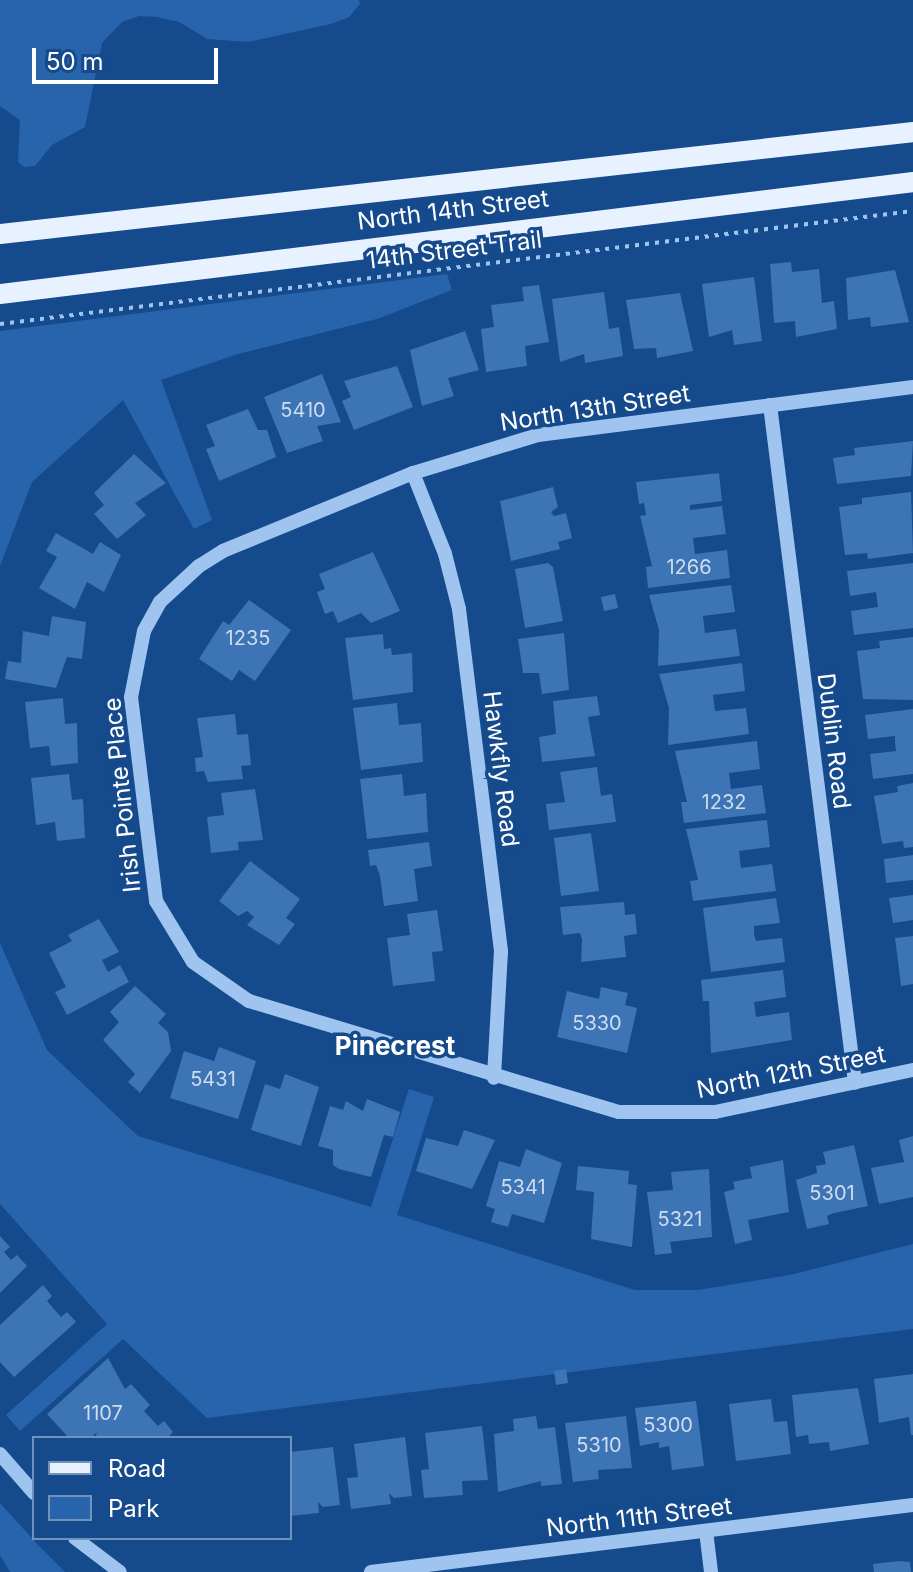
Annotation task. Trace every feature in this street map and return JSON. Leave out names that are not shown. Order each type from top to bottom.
[{"type":"main road","name":"North 14th Street","points":[[0,234],[913,132]]},
{"type":"main road","name":"North 14th Street","points":[[0,294],[913,182]]},
{"type":"street","name":"North 13th Street","points":[[172,591],[223,551],[413,473],[538,435],[913,387]]},
{"type":"street","name":"Dublin Road","points":[[770,405],[855,1083]]},
{"type":"street","name":"Hawkfly Road","points":[[413,473],[445,554],[459,609],[501,951],[494,1078]]},
{"type":"street","name":"Irish Pointe Place","points":[[172,591],[144,631],[131,697],[150,879],[167,926],[183,950]]},
{"type":"street","name":"North 12th Street","points":[[183,950],[219,985],[249,1001],[581,1104],[664,1115],[715,1112],[913,1070]]},
{"type":"street","points":[[0,1454],[32,1491]]},
{"type":"street","name":"North 11th Street","points":[[371,1572],[913,1505]]},
{"type":"street","points":[[706,1531],[711,1572]]},
{"type":"street","points":[[78,1540],[120,1572]]},
{"type":"path","name":"14th Street Trail","points":[[0,324],[913,211]]},
{"type":"green space","points":[[0,0],[359,0],[360,4],[349,17],[331,24],[248,42],[207,39],[179,22],[157,17],[139,16],[122,22],[102,43],[85,127],[52,145],[35,166],[24,167],[18,162],[20,120],[0,106]]},
{"type":"green space","points":[[447,274],[452,290],[377,319],[238,354],[161,380],[212,520],[194,529],[123,400],[32,482],[0,566],[0,331]]},
{"type":"green space","points":[[0,943],[47,1050],[138,1136],[371,1207],[409,1089],[434,1097],[397,1215],[635,1290],[698,1290],[790,1275],[913,1244],[913,1329],[207,1418],[123,1339],[20,1431],[6,1415],[107,1324],[0,1204]]},
{"type":"green space","points":[[0,1503],[65,1572],[10,1572],[0,1555]]},
{"type":"building","points":[[791,262],[792,272],[819,269],[822,303],[834,301],[837,329],[796,337],[795,321],[774,323],[770,264]]},
{"type":"building","points":[[895,270],[909,322],[871,327],[870,317],[848,320],[846,278]]},
{"type":"building","points":[[754,277],[762,341],[734,345],[732,330],[709,337],[702,284]]},
{"type":"building","points":[[539,285],[549,342],[525,346],[527,366],[486,372],[481,329],[494,327],[491,305],[524,301],[522,287]]},
{"type":"building","points":[[604,292],[609,329],[619,327],[623,356],[585,363],[584,354],[560,362],[552,299]]},
{"type":"building","points":[[680,293],[693,351],[657,358],[656,348],[634,349],[626,300]]},
{"type":"building","points":[[465,331],[479,370],[448,378],[454,396],[422,406],[410,350]]},
{"type":"building","points":[[397,366],[413,407],[354,430],[342,401],[351,397],[344,381]]},
{"type":"building","points":[[322,374],[341,422],[317,426],[323,441],[287,453],[264,397]]},
{"type":"building","points":[[248,409],[258,430],[267,430],[276,457],[219,481],[206,449],[215,446],[206,425]]},
{"type":"building","points":[[913,441],[911,476],[837,484],[833,458],[855,455],[854,448]]},
{"type":"building","points":[[134,454],[166,483],[135,503],[146,515],[117,539],[94,514],[104,505],[94,493]]},
{"type":"building","points":[[719,473],[722,501],[690,505],[690,510],[722,506],[726,534],[693,538],[695,554],[727,550],[730,578],[648,588],[646,567],[652,566],[640,516],[646,515],[644,503],[639,504],[636,482]]},
{"type":"building","points":[[553,487],[558,507],[551,512],[554,516],[566,513],[572,538],[558,542],[560,549],[511,561],[500,501]]},
{"type":"building","points":[[911,492],[913,553],[868,559],[867,553],[845,555],[839,507],[862,504],[862,498]]},
{"type":"building","points":[[56,533],[93,554],[100,542],[121,555],[104,592],[87,582],[75,609],[39,588],[57,557],[46,551]]},
{"type":"building","points":[[373,552],[400,611],[371,623],[361,613],[338,623],[333,611],[325,614],[317,592],[325,589],[319,574]]},
{"type":"building","points":[[548,563],[553,567],[563,621],[525,628],[515,569]]},
{"type":"building","points":[[913,563],[913,628],[854,635],[851,611],[878,607],[876,592],[850,596],[847,571]]},
{"type":"building","points":[[731,585],[735,612],[703,616],[705,633],[736,629],[740,656],[658,666],[659,630],[649,595]]},
{"type":"building","points":[[615,594],[618,608],[604,611],[601,597]]},
{"type":"building","points":[[249,600],[291,630],[255,681],[239,670],[232,681],[199,659],[223,621],[229,625]]},
{"type":"building","points":[[52,616],[86,622],[82,659],[67,657],[56,688],[5,679],[8,661],[21,663],[23,631],[49,636]]},
{"type":"building","points":[[564,633],[569,690],[542,694],[539,673],[523,673],[518,639]]},
{"type":"building","points":[[383,634],[384,649],[391,648],[392,655],[412,653],[413,692],[353,700],[345,638]]},
{"type":"building","points":[[913,637],[913,700],[863,699],[857,651],[880,648],[879,641]]},
{"type":"building","points":[[742,663],[745,691],[713,695],[715,711],[746,708],[749,734],[668,745],[669,708],[659,674]]},
{"type":"building","points":[[597,696],[600,715],[588,717],[595,756],[542,762],[539,737],[556,734],[553,701]]},
{"type":"building","points":[[63,698],[65,724],[77,723],[78,763],[51,766],[49,746],[30,748],[25,702]]},
{"type":"building","points":[[397,703],[399,725],[421,723],[423,762],[361,770],[353,708]]},
{"type":"building","points":[[913,709],[913,774],[873,779],[870,754],[896,751],[895,736],[868,739],[865,715]]},
{"type":"building","points":[[235,714],[237,735],[248,734],[251,765],[241,766],[243,779],[208,782],[204,771],[196,772],[195,758],[203,757],[197,718]]},
{"type":"building","points":[[757,741],[760,769],[729,773],[731,789],[762,785],[766,813],[684,823],[681,802],[687,802],[675,751]]},
{"type":"building","points":[[597,767],[601,796],[612,794],[616,822],[549,830],[546,804],[565,802],[560,772]]},
{"type":"building","points":[[69,774],[72,800],[83,799],[85,838],[57,841],[55,822],[36,825],[31,778]]},
{"type":"building","points":[[402,774],[404,796],[426,793],[428,832],[367,839],[360,779]]},
{"type":"building","points":[[913,783],[913,847],[904,848],[903,841],[882,844],[874,796],[898,792],[897,786]]},
{"type":"building","points":[[255,789],[263,840],[238,842],[239,850],[211,853],[207,817],[224,815],[221,793]]},
{"type":"building","points":[[767,820],[770,847],[739,851],[741,868],[772,864],[776,891],[693,901],[690,881],[698,880],[686,829]]},
{"type":"building","points":[[591,833],[599,891],[561,896],[554,838]]},
{"type":"building","points":[[429,842],[432,866],[414,869],[418,901],[384,906],[380,876],[376,865],[370,866],[368,850]]},
{"type":"building","points":[[913,855],[913,880],[886,883],[884,859]]},
{"type":"building","points":[[250,861],[300,899],[286,918],[295,924],[279,945],[247,925],[254,917],[247,911],[238,916],[219,901]]},
{"type":"building","points":[[913,895],[913,920],[893,923],[889,898]]},
{"type":"building","points":[[776,898],[780,923],[754,926],[754,934],[756,941],[782,938],[785,962],[711,972],[703,908]]},
{"type":"building","points":[[624,902],[625,915],[635,914],[637,934],[624,936],[626,957],[581,962],[580,933],[563,935],[560,907]]},
{"type":"building","points":[[437,910],[443,951],[432,952],[435,981],[393,986],[387,938],[410,935],[407,914]]},
{"type":"building","points":[[99,919],[119,952],[102,960],[108,972],[120,965],[129,982],[67,1015],[55,992],[66,987],[49,953],[72,941],[68,935]]},
{"type":"building","points":[[913,936],[913,984],[901,986],[895,938]]},
{"type":"building","points":[[783,970],[786,997],[754,1002],[756,1017],[789,1012],[792,1040],[711,1053],[709,1001],[703,1001],[701,980]]},
{"type":"building","points":[[135,986],[166,1014],[158,1023],[168,1032],[171,1051],[140,1093],[128,1082],[135,1074],[103,1040],[119,1022],[110,1012]]},
{"type":"building","points":[[601,987],[628,993],[625,1005],[637,1008],[627,1053],[557,1037],[567,991],[599,999]]},
{"type":"building","points":[[219,1047],[256,1061],[238,1119],[170,1098],[184,1051],[214,1061]]},
{"type":"building","points":[[285,1074],[319,1087],[301,1146],[251,1130],[265,1084],[280,1089]]},
{"type":"building","points":[[367,1099],[400,1112],[393,1137],[384,1135],[371,1177],[339,1169],[333,1165],[333,1150],[318,1146],[330,1106],[343,1110],[346,1101],[363,1111]]},
{"type":"building","points":[[464,1130],[495,1140],[472,1189],[416,1171],[426,1138],[458,1146]]},
{"type":"building","points":[[913,1136],[913,1197],[879,1204],[871,1168],[904,1162],[899,1140]]},
{"type":"building","points":[[854,1145],[868,1206],[834,1213],[827,1216],[829,1224],[807,1229],[796,1180],[817,1173],[816,1166],[826,1164],[823,1152]]},
{"type":"building","points":[[526,1149],[562,1163],[544,1223],[512,1214],[508,1227],[491,1222],[495,1209],[486,1206],[499,1161],[520,1167]]},
{"type":"building","points":[[783,1160],[789,1212],[748,1220],[752,1240],[735,1244],[724,1192],[735,1189],[733,1182],[752,1178],[750,1167]]},
{"type":"building","points":[[578,1166],[629,1171],[628,1184],[637,1185],[632,1247],[591,1239],[594,1192],[576,1190]]},
{"type":"building","points":[[709,1169],[712,1237],[670,1242],[672,1253],[655,1255],[647,1192],[673,1190],[671,1172]]},
{"type":"building","points":[[0,1236],[10,1247],[4,1252],[11,1260],[17,1255],[27,1266],[0,1293]]},
{"type":"building","points":[[43,1285],[52,1296],[47,1301],[61,1317],[67,1312],[76,1322],[14,1377],[0,1362],[0,1325]]},
{"type":"building","points":[[108,1358],[125,1389],[131,1384],[150,1405],[144,1411],[158,1426],[164,1421],[173,1432],[169,1436],[96,1436],[97,1432],[93,1436],[67,1436],[47,1414]]},
{"type":"building","points":[[566,1369],[568,1383],[556,1385],[554,1371]]},
{"type":"building","points":[[913,1374],[911,1435],[909,1417],[879,1423],[874,1379]]},
{"type":"building","points":[[858,1388],[869,1444],[830,1451],[829,1442],[809,1444],[808,1435],[796,1437],[792,1395]]},
{"type":"building","points":[[771,1399],[774,1422],[787,1421],[791,1454],[736,1461],[729,1404]]},
{"type":"building","points":[[696,1401],[704,1466],[672,1470],[669,1446],[659,1448],[659,1442],[640,1446],[635,1408]]},
{"type":"building","points":[[536,1416],[538,1429],[555,1427],[562,1484],[541,1486],[541,1481],[498,1492],[494,1434],[514,1431],[513,1419]]},
{"type":"building","points":[[626,1416],[632,1468],[598,1470],[599,1479],[573,1482],[565,1423]]},
{"type":"building","points":[[482,1426],[488,1480],[462,1481],[463,1495],[424,1498],[421,1470],[429,1469],[425,1433]]},
{"type":"building","points":[[405,1437],[412,1496],[394,1498],[389,1493],[391,1504],[351,1509],[347,1478],[358,1477],[354,1444]]},
{"type":"building","points":[[333,1447],[340,1505],[323,1507],[318,1502],[319,1513],[292,1516],[292,1452]]},
{"type":"building","points":[[910,1562],[911,1572],[874,1572],[873,1564]]},
{"type":"district","name":"Pinecrest","points":[[395,1046]]}]
